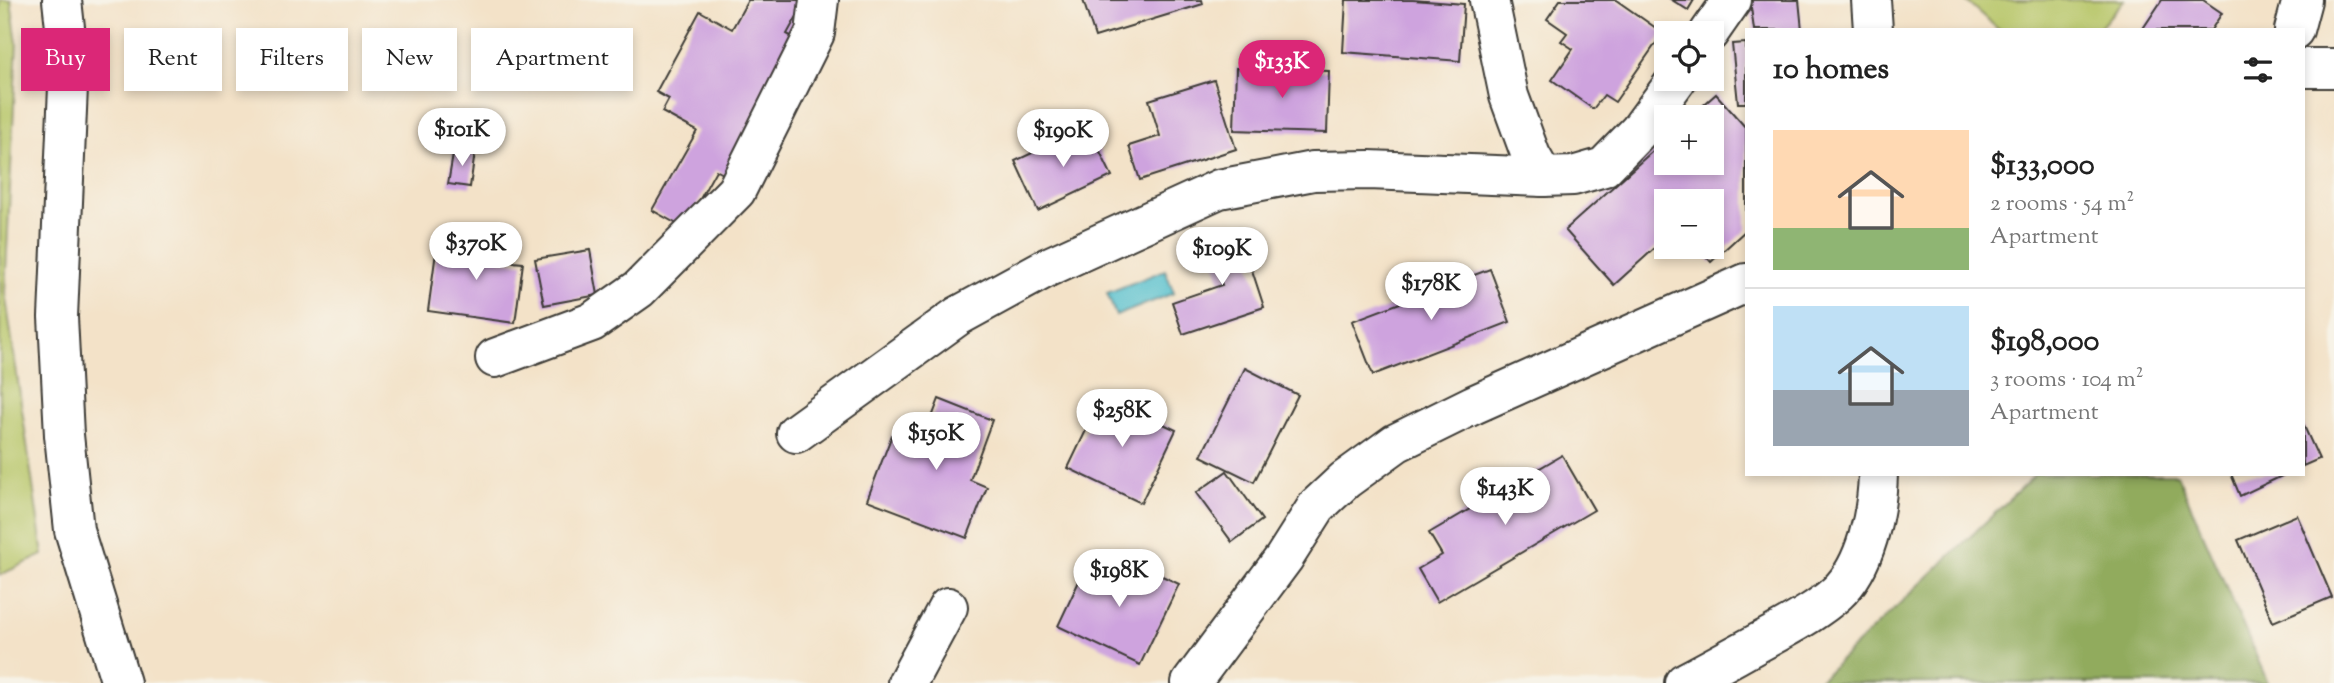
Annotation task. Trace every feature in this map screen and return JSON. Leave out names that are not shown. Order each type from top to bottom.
[{"type":"street","points":[[62,0],[65,28]]},
{"type":"street","points":[[79,28],[87,0]]},
{"type":"street","points":[[495,358],[592,322],[639,289],[736,191],[816,33],[819,0]]},
{"type":"street","points":[[1489,0],[1509,96],[1531,156],[1543,177]]},
{"type":"street","points":[[1717,21],[1732,0]]},
{"type":"street","points":[[1871,0],[1873,28]]},
{"type":"street","points":[[2295,28],[2302,0]]},
{"type":"street","points":[[2305,68],[2334,68]]},
{"type":"street","points":[[68,91],[58,317],[64,435],[74,530],[121,683]]},
{"type":"street","points":[[796,433],[958,316],[1045,268],[1219,189],[1313,171],[1369,170],[1573,177],[1604,167],[1639,131],[1668,91]]},
{"type":"street","points":[[1191,683],[1284,558],[1317,506],[1345,480],[1396,443],[1474,405],[1745,283]]},
{"type":"street","points":[[1684,683],[1797,621],[1838,593],[1852,573],[1868,540],[1878,476]]},
{"type":"street","points":[[907,683],[948,607]]},
{"type":"green space","points":[[0,0],[11,0],[17,43],[5,292],[43,555],[0,575]]},
{"type":"green space","points":[[1965,0],[2124,0],[2100,28],[1997,28]]},
{"type":"green space","points":[[2034,476],[2178,476],[2268,683],[1816,683]]},
{"type":"water","points":[[1165,270],[1174,293],[1116,316],[1107,293]]},
{"type":"building","points":[[748,0],[806,0],[787,34],[807,45],[732,179],[716,170],[684,228],[652,210],[697,131],[662,112],[669,99],[656,92],[700,11],[732,29]]},
{"type":"building","points":[[1083,0],[1202,0],[1203,4],[1095,37]]},
{"type":"building","points":[[1346,0],[1413,0],[1464,4],[1460,61],[1343,52]]},
{"type":"building","points":[[1560,0],[1616,0],[1654,27],[1654,46],[1615,102],[1604,95],[1593,109],[1552,80],[1573,49],[1561,41],[1567,33],[1547,19]]},
{"type":"building","points":[[1672,0],[1694,0],[1688,10]]},
{"type":"building","points":[[1750,0],[1799,0],[1802,28],[1754,28]]},
{"type":"building","points":[[2162,0],[2203,0],[2222,13],[2212,28],[2143,28]]},
{"type":"building","points":[[1745,43],[1745,103],[1738,103],[1732,44]]},
{"type":"building","points":[[1236,68],[1329,71],[1327,133],[1234,130]]},
{"type":"building","points":[[1214,80],[1236,149],[1140,180],[1129,146],[1160,136],[1149,100]]},
{"type":"building","points":[[1716,94],[1745,127],[1745,231],[1724,250],[1724,189],[1654,189],[1654,249],[1614,285],[1565,230],[1654,150],[1654,175],[1724,175],[1724,105],[1704,105]]},
{"type":"building","points":[[1088,127],[1112,176],[1038,211],[1015,161]]},
{"type":"building","points":[[454,149],[475,152],[470,187],[448,184]]},
{"type":"building","points":[[1238,227],[1264,307],[1183,334],[1172,302],[1222,285],[1206,238]]},
{"type":"building","points":[[462,235],[504,241],[501,261],[523,263],[515,323],[428,311],[436,252],[459,255]]},
{"type":"building","points":[[590,250],[598,295],[544,305],[535,259]]},
{"type":"building","points":[[1490,269],[1510,322],[1373,375],[1352,321]]},
{"type":"building","points":[[1245,368],[1298,395],[1254,482],[1201,456]]},
{"type":"building","points":[[1103,395],[1176,430],[1141,503],[1068,468]]},
{"type":"building","points":[[939,399],[992,420],[970,480],[987,487],[967,538],[867,500],[892,435],[921,446]]},
{"type":"building","points":[[2305,428],[2319,459],[2305,465]]},
{"type":"building","points":[[1562,455],[1594,510],[1437,602],[1418,569],[1442,555],[1429,533]]},
{"type":"building","points":[[1227,471],[1262,520],[1232,542],[1196,493]]},
{"type":"building","points":[[2232,476],[2282,476],[2240,496]]},
{"type":"building","points":[[2297,515],[2332,597],[2273,622],[2238,540]]},
{"type":"building","points":[[1088,562],[1124,580],[1133,562],[1179,584],[1140,665],[1058,626]]}]
